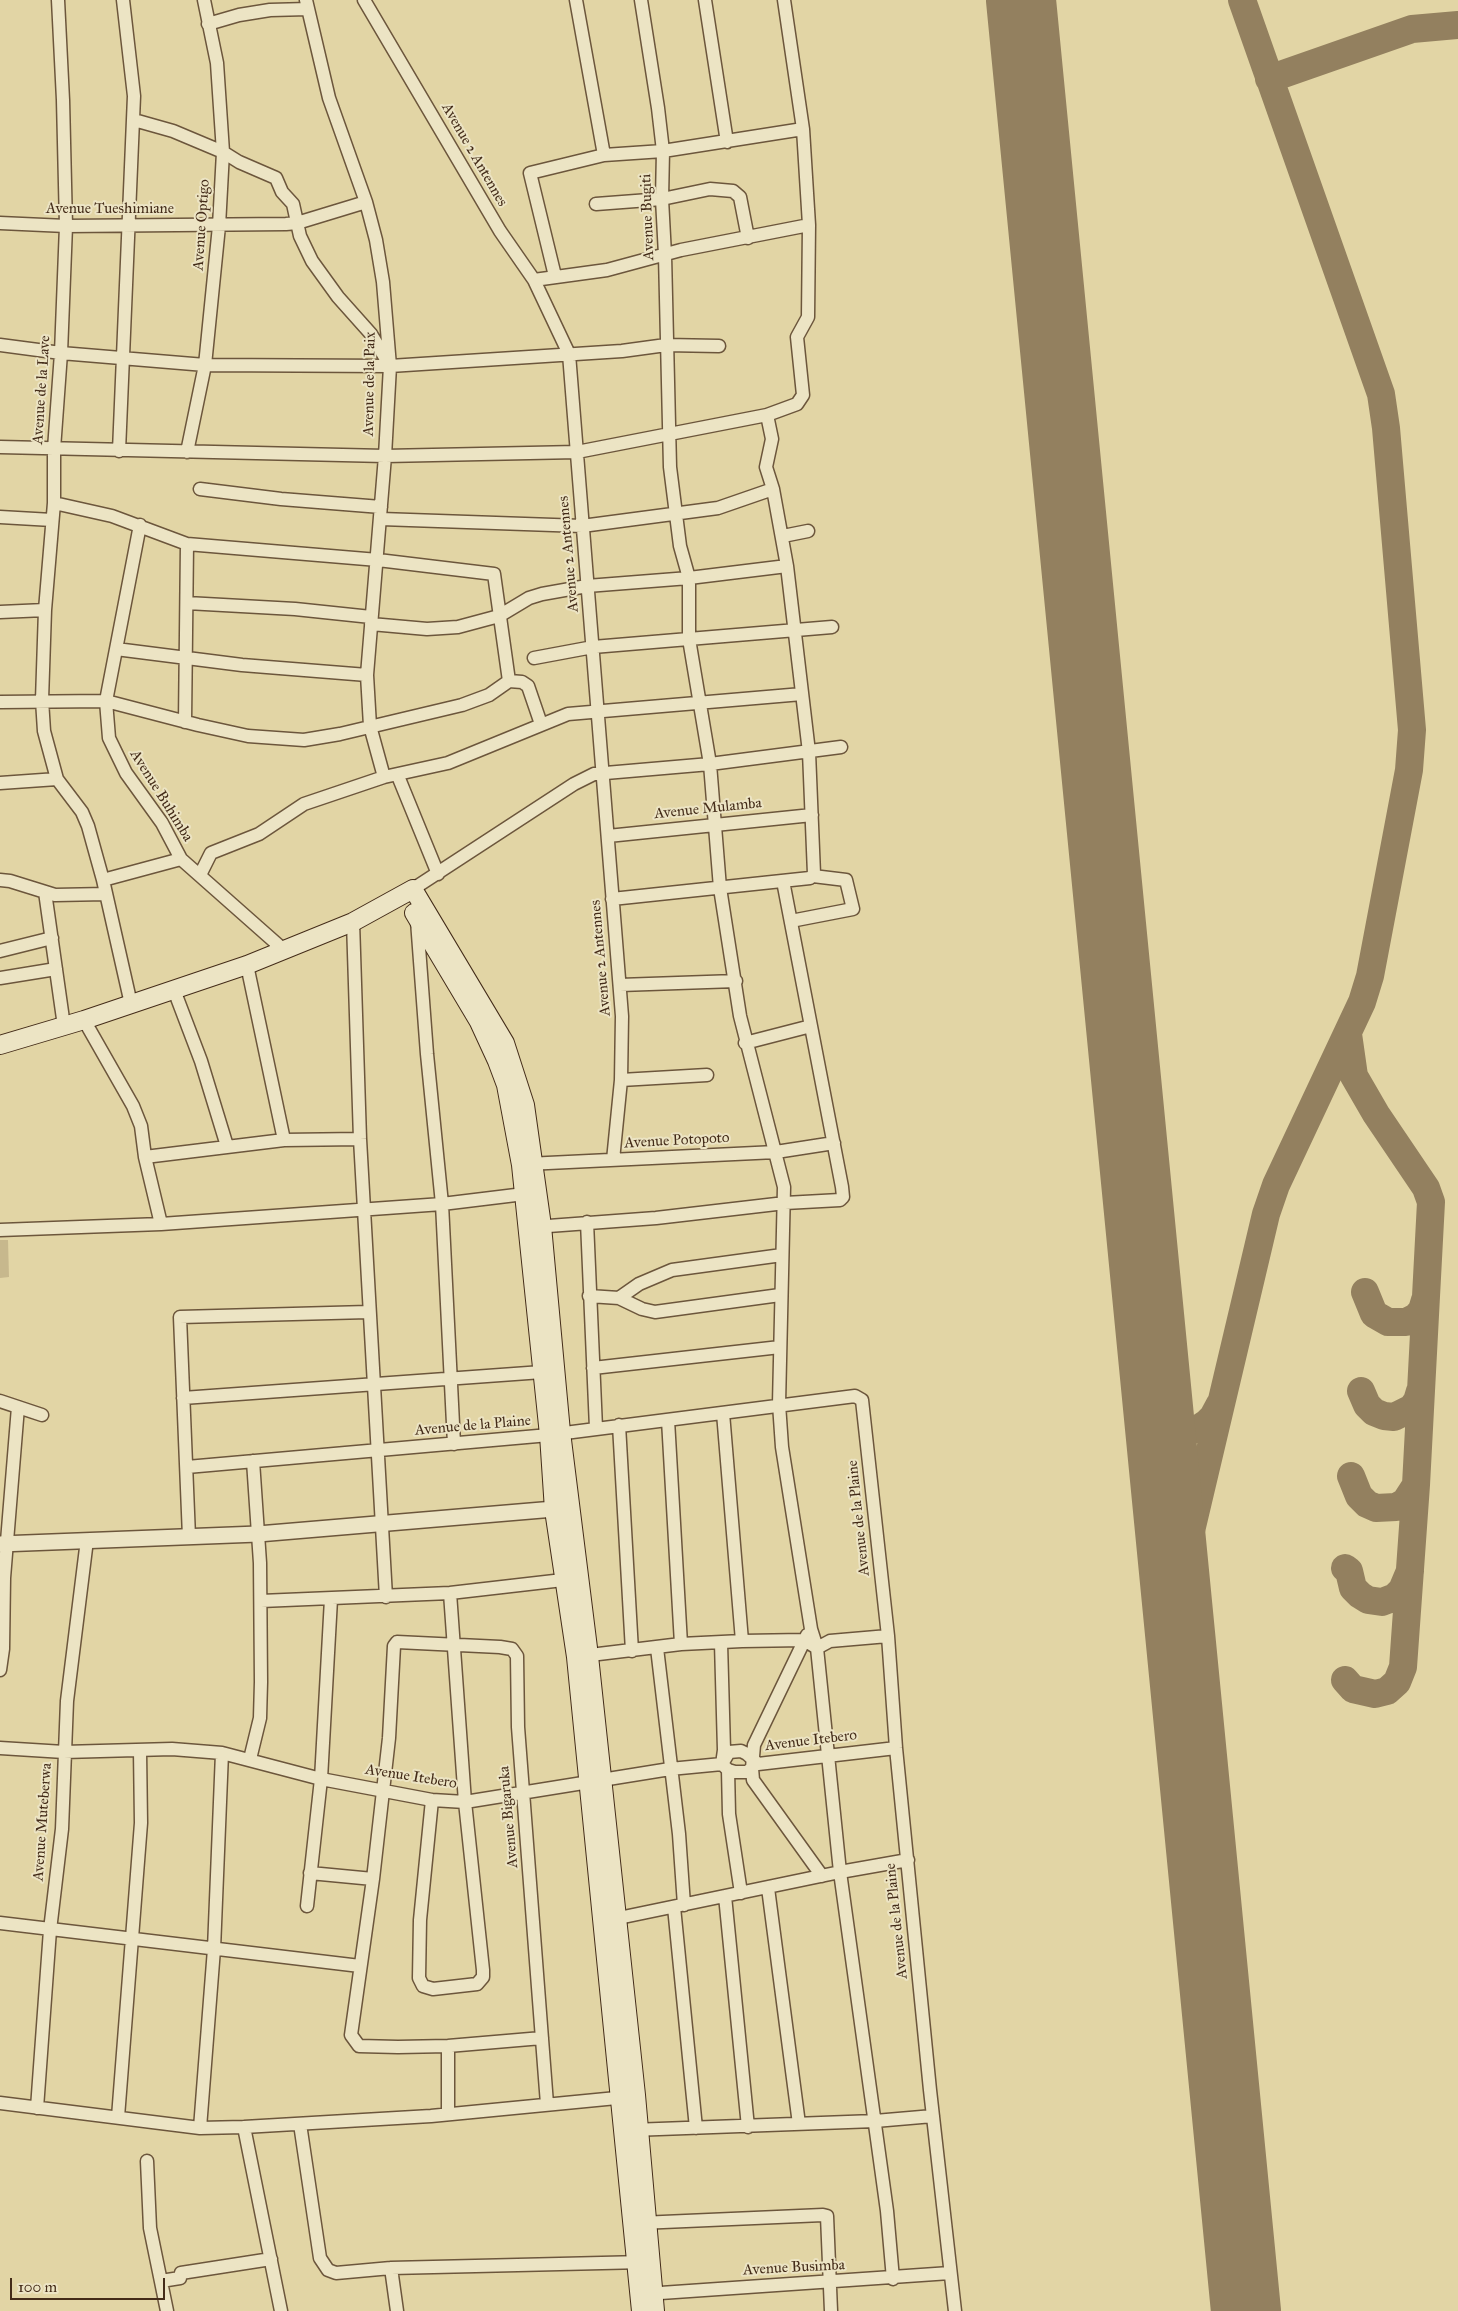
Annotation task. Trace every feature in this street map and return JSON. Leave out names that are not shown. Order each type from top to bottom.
[{"type":"main road","points":[[408,892],[416,916],[480,1022],[499,1047]]},
{"type":"main road","points":[[0,1045],[84,1020],[247,965],[353,922],[408,892]]},
{"type":"main road","points":[[408,892],[499,1047],[506,1085],[527,1164],[535,1227],[562,1509],[582,1656],[610,1920],[644,2262],[645,2299],[655,2311]]},
{"type":"main road","points":[[527,1164],[524,1194],[535,1227],[542,1372],[555,1434]]},
{"type":"main road","points":[[562,1509],[563,1580],[582,1656]]},
{"type":"street","name":"Avenue de la Lave","points":[[57,779],[44,732],[42,700],[45,610],[54,503],[54,449],[61,353],[66,226],[58,0]]},
{"type":"street","points":[[118,451],[134,120],[134,96],[123,0]]},
{"type":"street","name":"Avenue Optigo","points":[[187,452],[205,365],[220,226],[223,152],[217,63],[204,0]]},
{"type":"street","name":"Avenue 2 Antennes","points":[[364,0],[500,231],[534,280],[569,354],[593,647],[596,711],[622,1016],[621,1080],[613,1160]]},
{"type":"street","points":[[576,0],[604,155]]},
{"type":"street","name":"Avenue Bugiti","points":[[641,0],[663,151],[662,199],[665,255],[668,435],[676,514],[680,546],[690,578],[690,639],[710,764],[720,888],[745,1043],[784,1187],[785,1203],[780,1295],[779,1404],[782,1447],[807,1634],[817,1648],[840,1872],[887,2211],[892,2279]]},
{"type":"street","points":[[705,0],[727,142]]},
{"type":"street","points":[[0,447],[386,456],[577,452],[768,415],[797,404],[803,395],[797,337],[808,317],[808,226],[803,129],[784,0]]},
{"type":"street","points":[[208,24],[239,15],[307,5]]},
{"type":"street","name":"Avenue de la Paix","points":[[307,5],[329,98],[366,202],[376,240],[383,282],[390,366],[386,456],[367,675],[370,726],[384,777]]},
{"type":"street","points":[[134,120],[173,131],[223,152],[239,162],[276,178],[282,192],[293,204],[304,246],[312,261],[338,297],[371,334],[390,366]]},
{"type":"street","points":[[555,276],[530,173],[604,155],[663,151],[803,129]]},
{"type":"street","points":[[596,204],[662,199],[710,190],[733,190],[740,197],[748,238]]},
{"type":"street","name":"Avenue Tueshimiane","points":[[0,224],[220,226],[298,223],[366,202]]},
{"type":"street","points":[[534,280],[607,270],[665,255],[808,226]]},
{"type":"street","points":[[0,345],[61,353],[205,365],[390,366],[569,354],[666,345],[719,346]]},
{"type":"street","points":[[768,415],[772,439],[766,467],[773,488],[788,566],[809,752],[815,871],[813,876]]},
{"type":"street","points":[[200,488],[381,513],[582,526],[718,508],[773,488]]},
{"type":"street","points":[[54,503],[112,516],[187,544],[378,560],[494,574],[509,681]]},
{"type":"street","points":[[0,516],[52,520]]},
{"type":"street","name":"Avenue Buhimba","points":[[140,525],[106,701],[109,738],[116,755],[162,823],[181,859],[284,951]]},
{"type":"street","points":[[783,536],[808,531]]},
{"type":"street","points":[[185,722],[187,544]]},
{"type":"street","points":[[187,603],[295,609],[427,629],[450,628],[499,616],[529,598],[587,586],[690,578],[788,566]]},
{"type":"street","points":[[0,612],[45,610]]},
{"type":"street","points":[[534,658],[593,647],[832,627]]},
{"type":"street","points":[[116,649],[187,659],[367,675]]},
{"type":"street","points":[[0,702],[42,700],[106,701],[248,736],[304,740],[462,705],[489,695],[509,681],[522,682],[528,686],[541,724]]},
{"type":"street","points":[[200,876],[209,855],[259,834],[294,808],[384,777],[398,776],[448,763],[568,714],[700,701],[802,694]]},
{"type":"street","points":[[408,892],[574,784],[594,774],[710,764],[842,747]]},
{"type":"street","points":[[398,776],[438,874]]},
{"type":"street","points":[[0,782],[57,779],[82,812],[103,880],[131,1004]]},
{"type":"street","name":"Avenue Mulamba","points":[[608,836],[812,815]]},
{"type":"street","points":[[103,880],[181,859]]},
{"type":"street","points":[[612,899],[783,881],[813,876],[846,880],[853,909],[791,921]]},
{"type":"street","points":[[0,880],[68,896],[106,894]]},
{"type":"street","points":[[535,1227],[656,1218],[785,1203],[840,1200],[843,1197],[783,881]]},
{"type":"street","points":[[45,892],[64,1026]]},
{"type":"street","points":[[416,916],[442,1204],[454,1444]]},
{"type":"street","points":[[353,922],[363,1210],[386,1597]]},
{"type":"street","points":[[0,951],[52,938]]},
{"type":"street","points":[[247,965],[284,1140]]},
{"type":"street","points":[[0,978],[56,969]]},
{"type":"street","points":[[620,985],[736,981]]},
{"type":"street","points":[[174,990],[201,1060],[227,1146]]},
{"type":"street","points":[[84,1020],[133,1106],[141,1126],[145,1157],[161,1224]]},
{"type":"street","points":[[745,1043],[811,1026]]},
{"type":"street","points":[[621,1080],[707,1075]]},
{"type":"street","points":[[145,1157],[284,1140],[360,1139]]},
{"type":"street","name":"Avenue Potopoto","points":[[527,1164],[776,1152],[834,1144]]},
{"type":"street","points":[[0,1230],[161,1224],[442,1204],[524,1194]]},
{"type":"street","points":[[587,1222],[596,1428]]},
{"type":"street","points":[[619,1298],[639,1284],[672,1270],[782,1256]]},
{"type":"street","points":[[589,1296],[619,1298],[642,1309],[655,1312],[780,1295]]},
{"type":"street","points":[[189,1537],[180,1317],[368,1312]]},
{"type":"street","points":[[593,1368],[780,1347]]},
{"type":"street","points":[[183,1398],[542,1372]]},
{"type":"street","name":"Avenue de la Plaine","points":[[187,1467],[555,1434],[724,1413],[779,1404],[855,1396],[862,1400],[888,1636],[896,1748],[933,2116],[955,2311]]},
{"type":"street","points":[[0,1401],[42,1415]]},
{"type":"street","points":[[0,1670],[4,1544],[18,1407]]},
{"type":"street","points":[[724,1413],[742,1641]]},
{"type":"street","points":[[668,1420],[681,1644]]},
{"type":"street","points":[[619,1425],[632,1651]]},
{"type":"street","points":[[250,1759],[261,1705],[261,1601],[253,1461]]},
{"type":"street","points":[[4,1544],[258,1534],[562,1509]]},
{"type":"street","name":"Avenue Muteberwa","points":[[37,2108],[50,1930],[62,1830],[64,1752],[71,1660],[88,1540]]},
{"type":"street","points":[[261,1601],[450,1593],[563,1580]]},
{"type":"street","points":[[432,1800],[420,1920],[419,1978],[423,1986],[432,1989],[476,1984],[483,1977],[465,1802],[456,1645],[450,1593]]},
{"type":"street","points":[[307,1906],[322,1779],[331,1599]]},
{"type":"street","points":[[582,1656],[681,1644],[721,1643],[807,1634]]},
{"type":"street","points":[[807,1634],[754,1745],[752,1764],[753,1780],[822,1876]]},
{"type":"street","points":[[817,1648],[830,1641],[888,1636]]},
{"type":"street","name":"Avenue Bigaruka","points":[[382,1790],[389,1738],[394,1646],[402,1641],[512,1649],[515,1652],[518,1728],[548,2104]]},
{"type":"street","points":[[721,1643],[725,1767],[729,1814],[741,1893]]},
{"type":"street","points":[[657,1648],[670,1770],[680,1834],[679,1906],[696,2128]]},
{"type":"street","name":"Avenue Itebero","points":[[0,1748],[64,1752],[172,1749],[222,1752],[322,1779],[432,1800],[465,1802],[670,1770],[725,1767],[729,1752],[741,1751],[748,1754],[752,1764],[758,1764],[896,1748]]},
{"type":"street","points":[[118,2117],[141,1823],[140,1751]]},
{"type":"street","points":[[200,2128],[214,1949],[222,1752]]},
{"type":"street","points":[[725,1767],[734,1772],[747,1772],[752,1764]]},
{"type":"street","points":[[382,1790],[373,1879],[351,2035],[354,2042],[359,2046],[448,2046],[542,2038]]},
{"type":"street","points":[[610,1920],[840,1872],[908,1860]]},
{"type":"street","points":[[310,1873],[373,1879]]},
{"type":"street","points":[[768,1888],[799,2124]]},
{"type":"street","points":[[725,1896],[748,2127]]},
{"type":"street","points":[[0,1923],[360,1966]]},
{"type":"street","points":[[448,2046],[448,2114]]},
{"type":"street","points":[[0,2103],[200,2128],[244,2128],[448,2114],[628,2096]]},
{"type":"street","points":[[630,2130],[748,2127],[875,2121],[933,2116]]},
{"type":"street","points":[[300,2124],[323,2265],[328,2270],[336,2272],[391,2268],[644,2262]]},
{"type":"street","points":[[244,2128],[281,2311]]},
{"type":"street","points":[[147,2161],[150,2228],[167,2311]]},
{"type":"street","points":[[640,2223],[827,2216],[828,2282],[831,2311]]},
{"type":"street","points":[[161,2281],[180,2278],[181,2273],[271,2259]]},
{"type":"street","points":[[391,2268],[397,2311]]},
{"type":"street","name":"Avenue Busimba","points":[[645,2299],[950,2273]]},
{"type":"shaded area","points":[[0,1240],[8,1240],[9,1277],[0,1278]]},
{"type":"taxiway","points":[[1177,1602],[1181,1573],[1266,1214],[1276,1185],[1362,1002],[1370,976],[1409,770],[1412,730],[1386,428],[1381,394],[1242,0]]},
{"type":"taxiway","points":[[1269,79],[1412,29],[1458,25]]},
{"type":"taxiway","points":[[1345,1680],[1353,1689],[1375,1694],[1387,1691],[1397,1682],[1403,1667],[1416,1485],[1431,1202],[1426,1188],[1376,1114],[1354,1076],[1348,1034]]},
{"type":"taxiway","points":[[1365,1292],[1374,1314],[1388,1322],[1406,1322],[1416,1317],[1422,1310],[1425,1300]]},
{"type":"taxiway","points":[[1361,1391],[1367,1405],[1374,1412],[1394,1417],[1412,1408],[1417,1401],[1420,1391]]},
{"type":"taxiway","points":[[1158,1406],[1168,1422],[1178,1428],[1188,1430],[1198,1429],[1207,1423],[1213,1417],[1220,1404]]},
{"type":"taxiway","points":[[1351,1476],[1359,1496],[1367,1504],[1376,1508],[1396,1507],[1405,1502],[1416,1485]]},
{"type":"taxiway","points":[[1345,1568],[1349,1571],[1353,1588],[1360,1595],[1368,1600],[1382,1602],[1395,1597],[1402,1590],[1410,1571]]},
{"type":"runway","points":[[1021,0],[1246,2311]]}]
